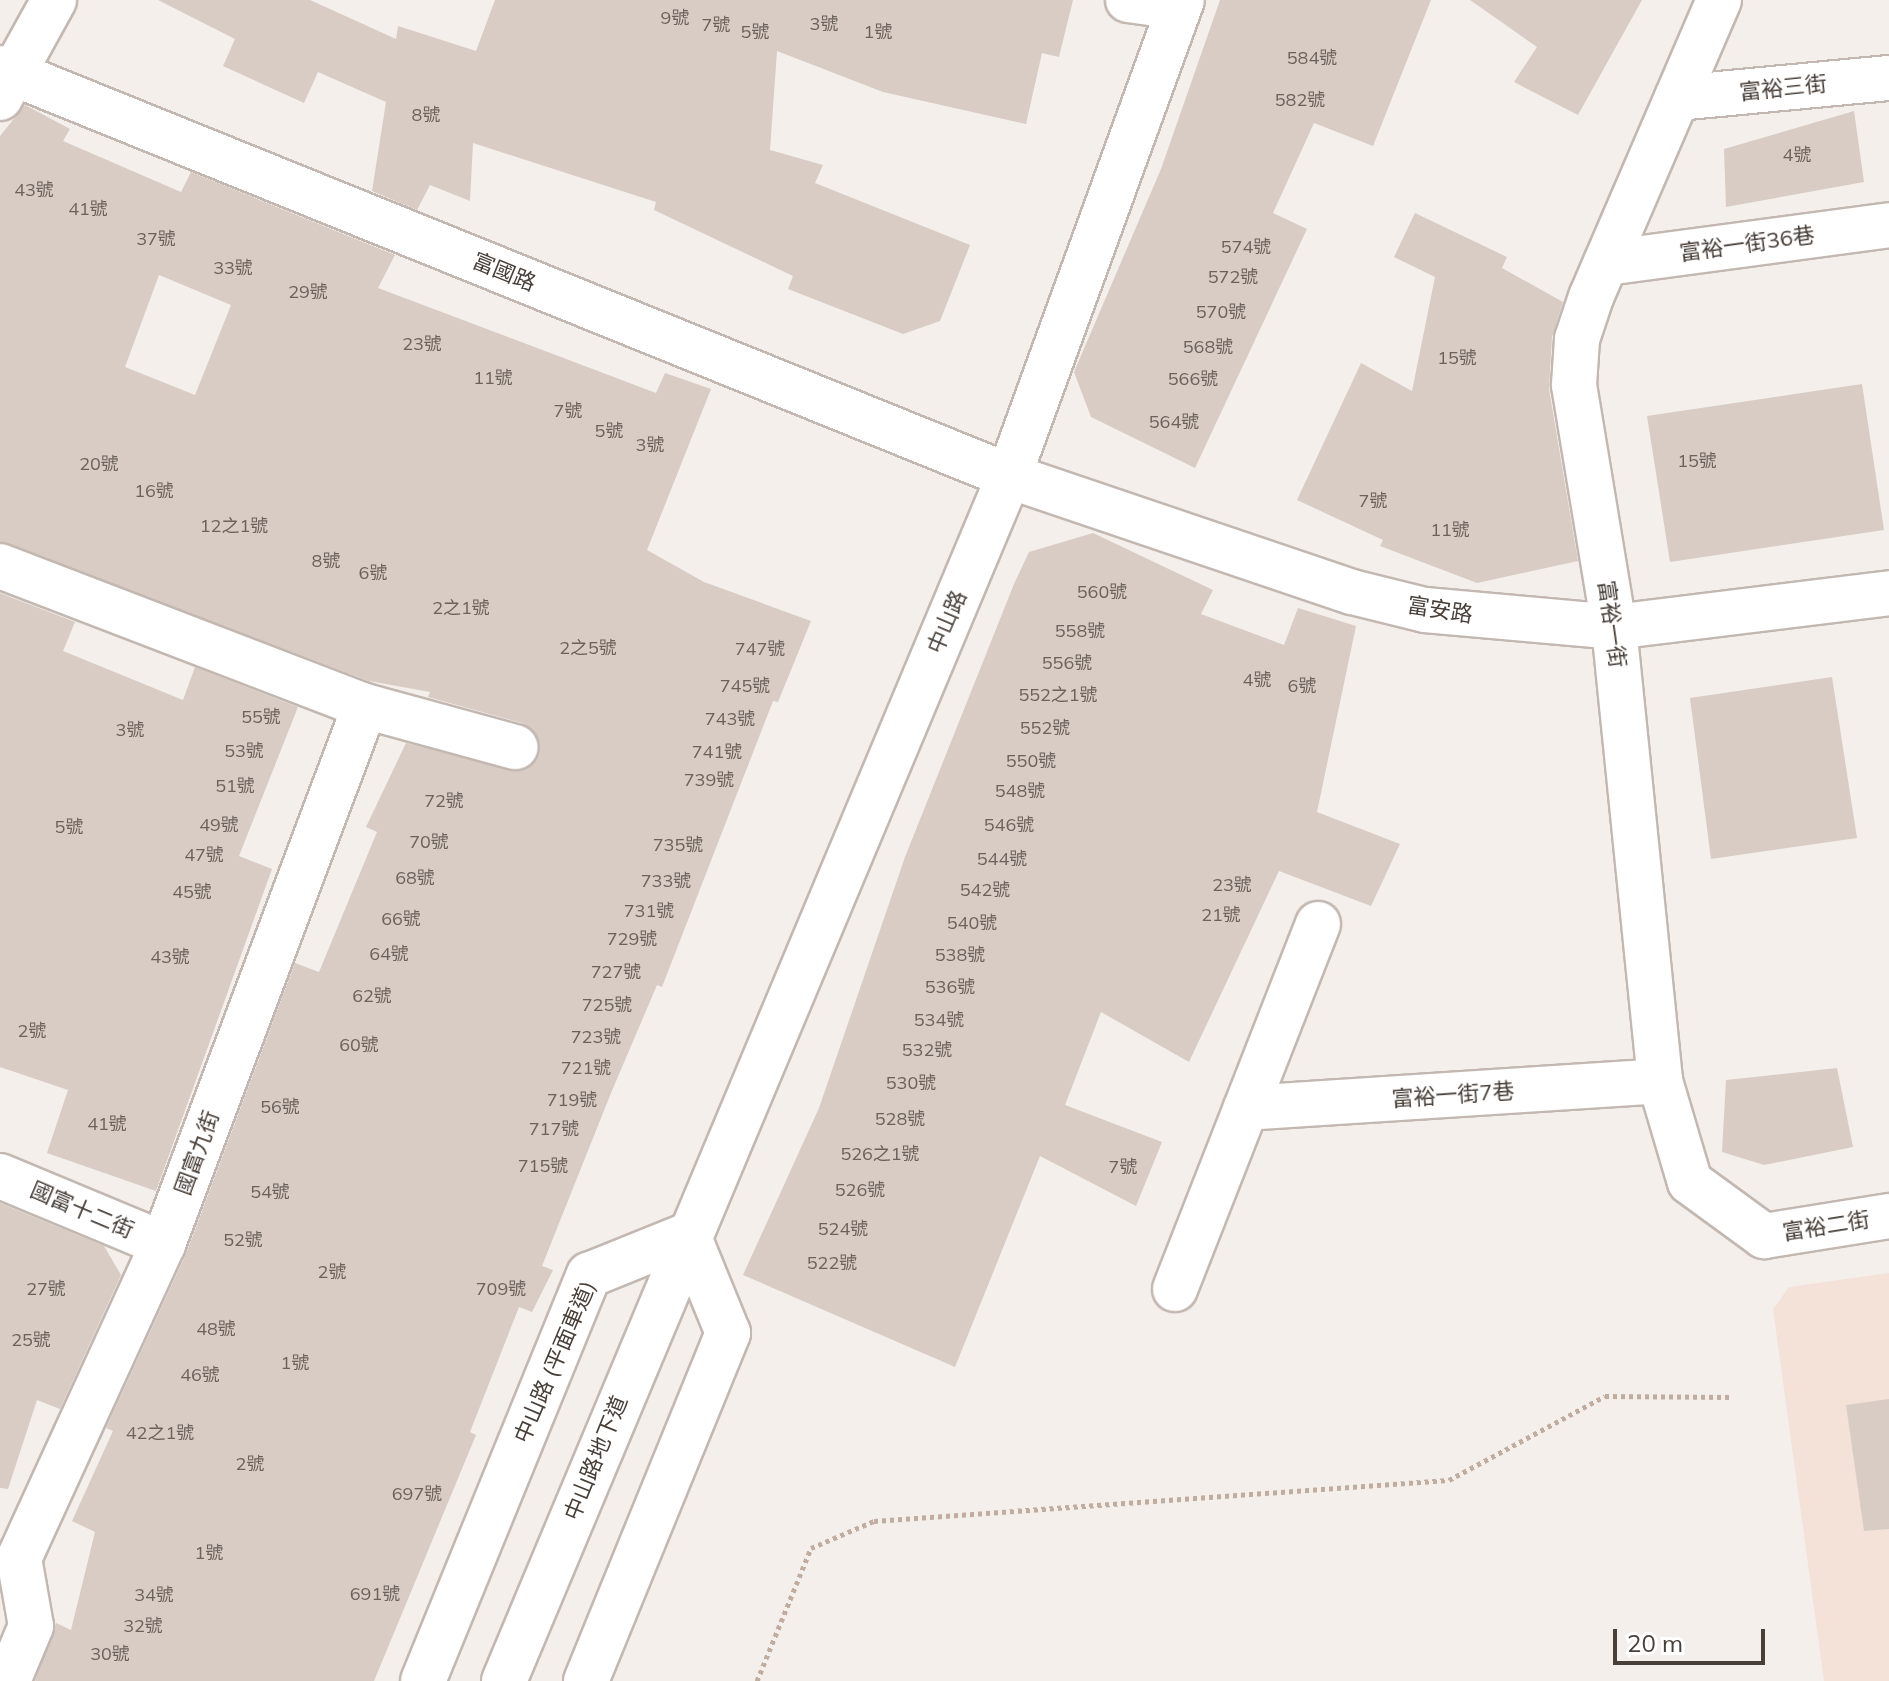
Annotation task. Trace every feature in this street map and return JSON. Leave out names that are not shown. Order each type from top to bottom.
[{"type":"street","points":[[5,80],[54,0]]},
{"type":"street","points":[[1128,0],[1181,3]]},
{"type":"street","name":"富裕一街","points":[[1719,0],[1606,263],[1577,339],[1574,385],[1614,627],[1660,1081],[1690,1182],[1764,1236]]},
{"type":"street","name":"中山路","points":[[688,1235],[1009,476],[1181,3]]},
{"type":"street","name":"富裕三街","points":[[1677,98],[1889,78]]},
{"type":"street","name":"富國路","points":[[5,80],[1009,476]]},
{"type":"street","name":"富裕一街36巷","points":[[1606,263],[1889,225]]},
{"type":"street","name":"富安路","points":[[1009,476],[1352,592],[1425,610],[1614,627],[1889,593]]},
{"type":"street","points":[[0,566],[358,722],[515,747]]},
{"type":"street","name":"國富九街","points":[[8,1681],[31,1626],[10,1560],[163,1244],[358,722]]},
{"type":"street","points":[[1175,1289],[1318,924]]},
{"type":"street","name":"富裕一街7巷","points":[[1246,1108],[1660,1081]]},
{"type":"street","name":"國富十二街","points":[[0,1176],[163,1244]]},
{"type":"street","name":"富裕二街","points":[[1764,1236],[1889,1216]]},
{"type":"street","points":[[586,1681],[728,1333],[688,1235]]},
{"type":"street","name":"中山路 (平面車道)","points":[[423,1681],[589,1275],[688,1235]]},
{"type":"street","name":"中山路地下道","points":[[504,1681],[688,1235]]},
{"type":"path","points":[[757,1681],[811,1548],[874,1521],[1449,1480],[1605,1396],[1731,1397]]},
{"type":"shaded area","points":[[1889,1273],[1889,1681],[1824,1681],[1773,1309],[1789,1287]]},
{"type":"building","points":[[158,0],[310,0],[396,39],[398,26],[476,51],[495,0],[1073,0],[1059,57],[1042,53],[1026,124],[883,92],[777,51],[770,150],[823,165],[815,183],[970,245],[940,321],[903,334],[788,289],[793,276],[654,210],[656,202],[473,143],[470,201],[430,185],[417,210],[372,191],[386,102],[318,72],[304,103],[223,66],[235,39]]},
{"type":"building","points":[[1220,0],[1431,0],[1373,146],[1314,123],[1273,213],[1307,229],[1195,468],[1091,417],[1074,372],[1161,169]]},
{"type":"building","points":[[1470,0],[1642,0],[1578,115],[1514,82],[1537,47]]},
{"type":"building","points":[[25,105],[70,129],[63,141],[181,192],[191,172],[395,255],[378,288],[656,393],[665,373],[711,389],[647,550],[704,582],[811,621],[778,702],[773,701],[662,987],[657,985],[542,1266],[553,1270],[532,1312],[519,1307],[470,1432],[476,1435],[374,1681],[35,1681],[56,1623],[71,1630],[95,1532],[72,1521],[113,1431],[106,1428],[186,1254],[295,963],[319,972],[377,832],[366,827],[406,743],[521,771],[533,764],[539,741],[522,723],[428,697],[430,692],[369,681],[0,542],[0,136]],"holes":[[[159,275],[231,305],[195,395],[125,367]]]},
{"type":"building","points":[[1854,111],[1864,182],[1726,207],[1724,149]]},
{"type":"building","points":[[1415,213],[1507,257],[1502,268],[1563,302],[1552,337],[1549,389],[1578,561],[1477,583],[1380,546],[1383,540],[1297,500],[1361,363],[1412,391],[1435,277],[1394,257]]},
{"type":"building","points":[[1862,384],[1884,530],[1670,562],[1647,416]]},
{"type":"building","points":[[1093,533],[1213,590],[1201,614],[1284,645],[1298,608],[1356,626],[1317,812],[1400,844],[1371,906],[1279,871],[1189,1062],[1101,1012],[1065,1105],[1162,1142],[1136,1206],[1040,1156],[955,1367],[743,1275],[819,1108],[905,857],[1029,552]]},
{"type":"building","points":[[0,593],[75,622],[63,651],[183,700],[195,667],[298,707],[239,856],[272,869],[156,1191],[47,1153],[68,1090],[0,1067]]},
{"type":"building","points":[[1832,677],[1857,838],[1711,859],[1690,698]]},
{"type":"building","points":[[1837,1068],[1853,1147],[1764,1165],[1722,1152],[1726,1080]]},
{"type":"building","points":[[0,1203],[104,1246],[121,1275],[60,1409],[37,1400],[8,1489],[0,1488]]},
{"type":"building","points":[[1889,1399],[1889,1529],[1864,1531],[1846,1405]]}]
